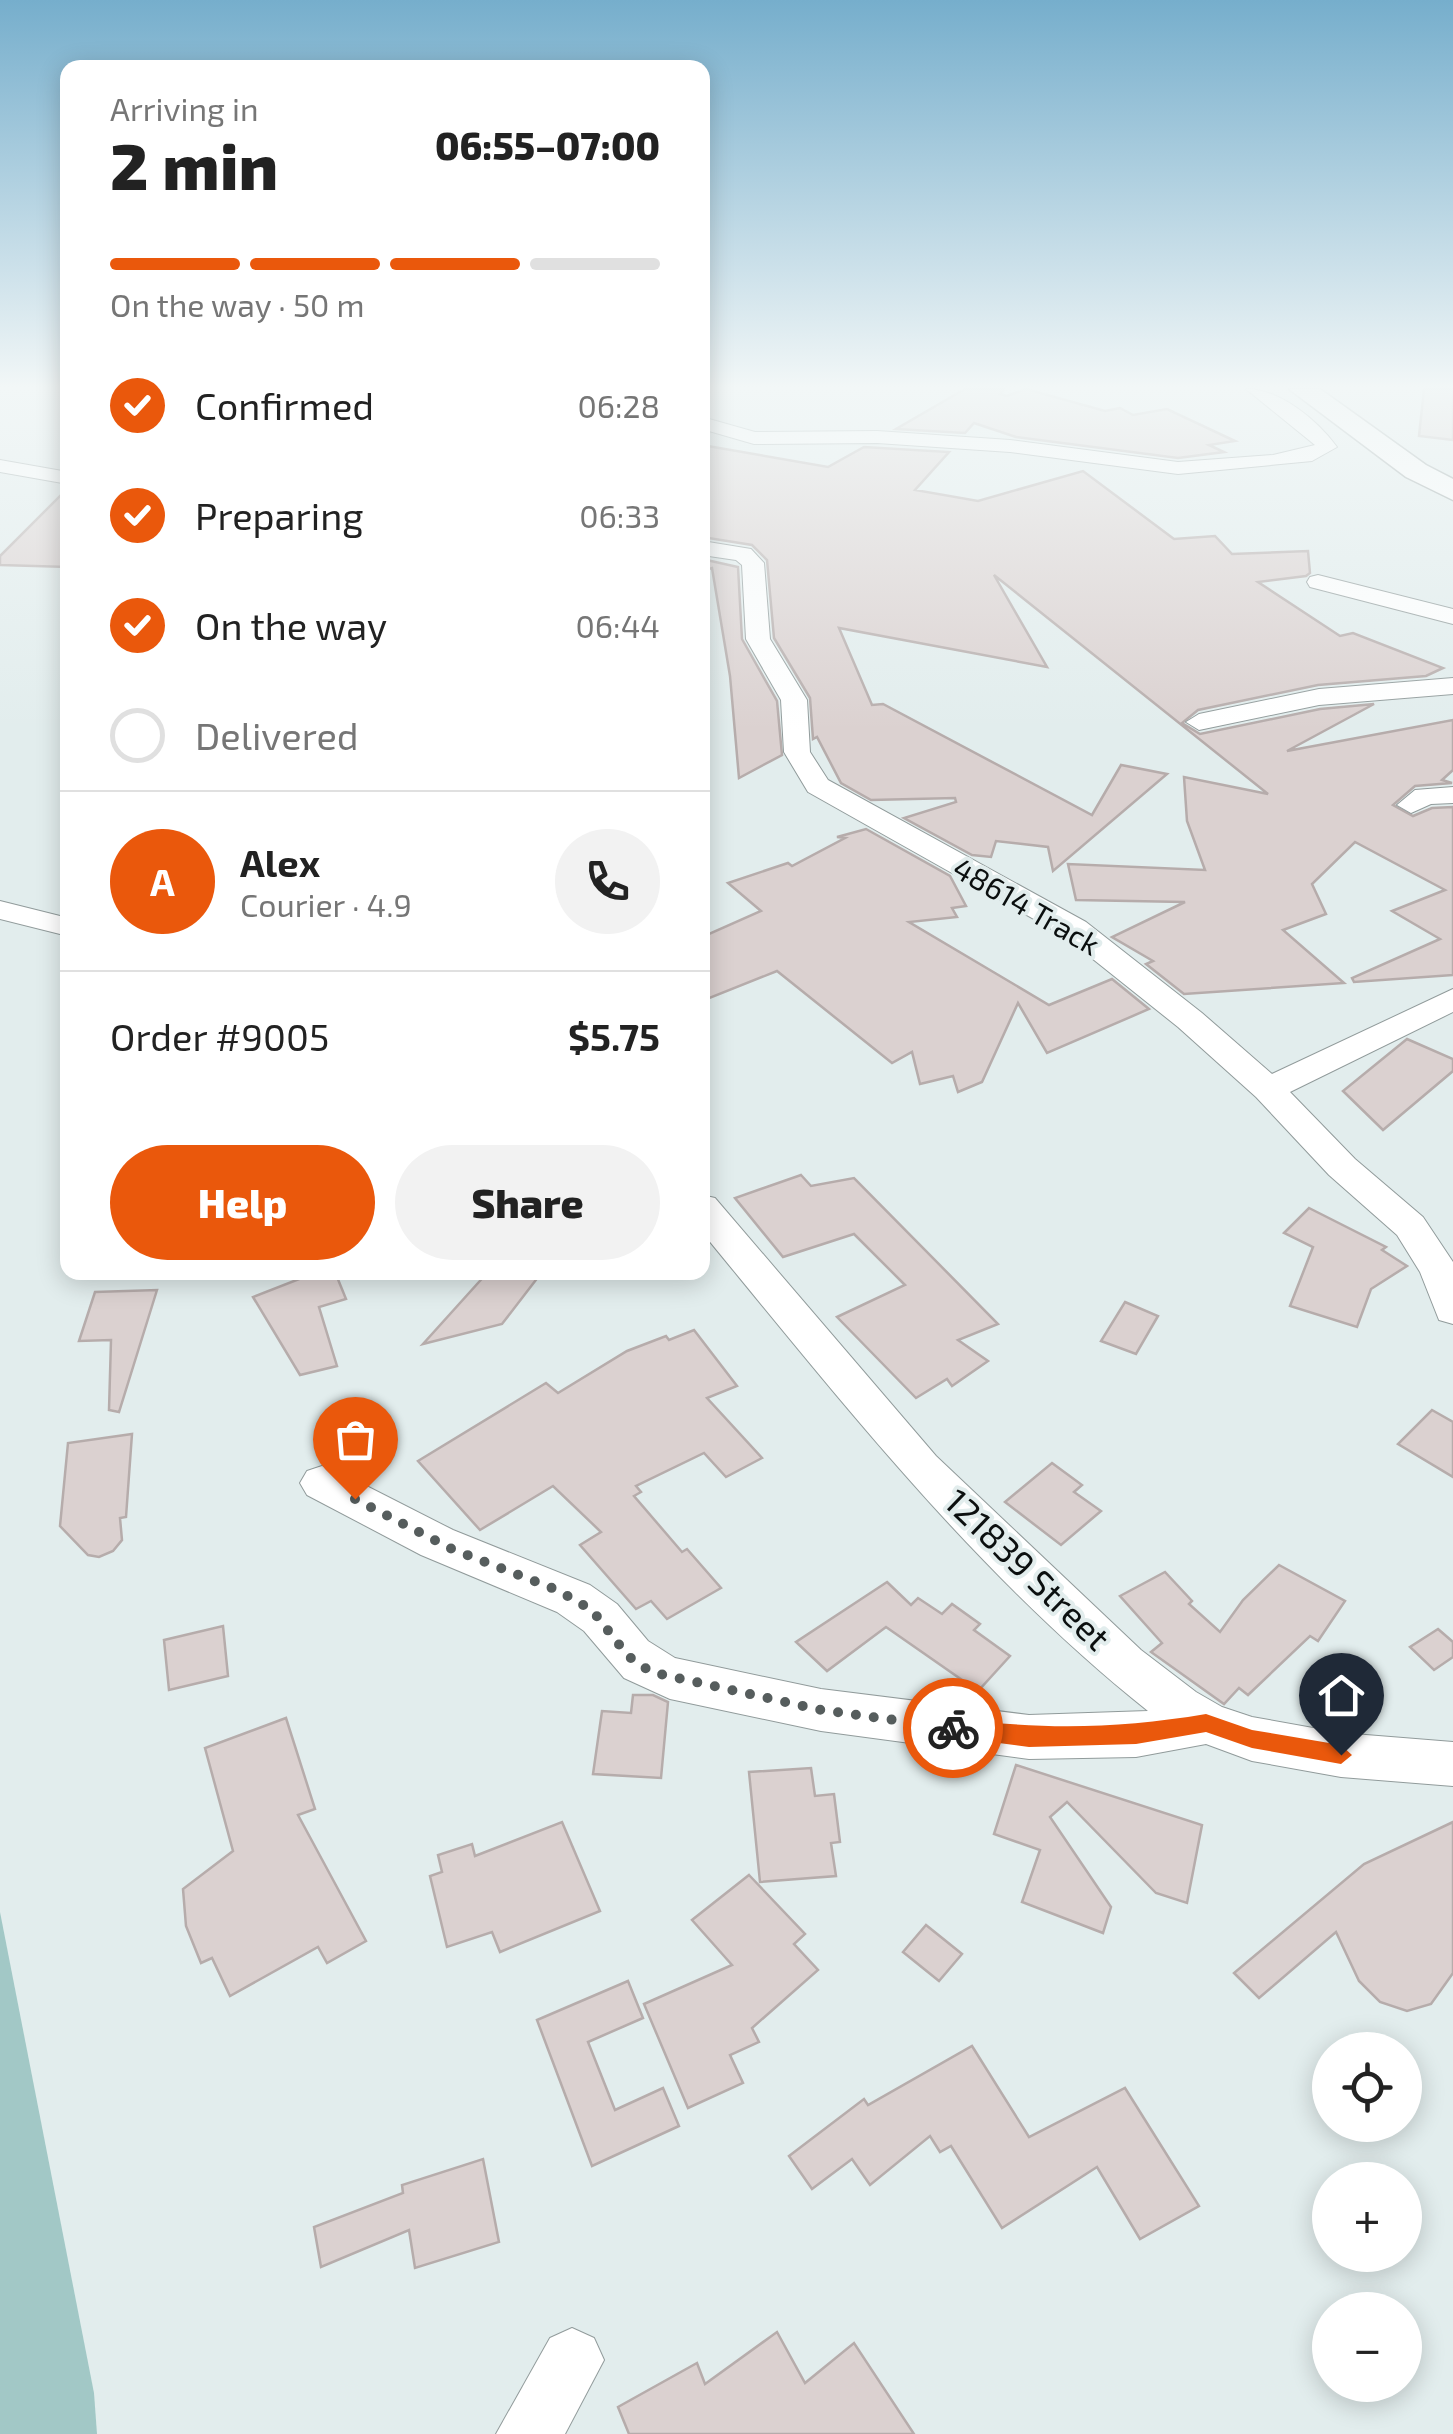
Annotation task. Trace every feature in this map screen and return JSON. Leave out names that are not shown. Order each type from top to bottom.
[{"type":"street","name":"48614 Track","points":[[710,549],[743,554],[753,563],[762,653],[794,700],[797,752],[818,786],[1075,929],[1190,1020],[1410,1226],[1438,1270],[1453,1310]]},
{"type":"street","points":[[1318,582],[1409,603],[1453,618]]},
{"type":"street","points":[[1200,722],[1319,697],[1453,686]]},
{"type":"street","points":[[1411,806],[1426,796],[1453,794]]},
{"type":"street","points":[[0,910],[60,926]]},
{"type":"street","points":[[1268,1089],[1453,999]]},
{"type":"street","name":"121839 Street","points":[[710,1216],[922,1468],[1124,1664],[1206,1723],[1252,1739],[1341,1755],[1453,1764]]},
{"type":"street","points":[[322,1483],[452,1549],[557,1590],[592,1610],[628,1656],[651,1672],[670,1678],[821,1710],[1029,1738],[1136,1735],[1206,1723]]},
{"type":"street","points":[[529,2434],[572,2360]]},
{"type":"shaded area","points":[[0,1912],[94,2393],[97,2434],[0,2434]]},
{"type":"building","points":[[53,503],[60,503],[60,567],[0,565],[0,556]]},
{"type":"building","points":[[710,503],[1125,503],[1174,539],[1215,536],[1232,554],[1308,551],[1310,573],[1306,576],[1258,582],[1340,636],[1353,633],[1443,668],[1426,676],[1318,685],[1198,710],[1182,723],[1200,734],[1320,709],[1374,704],[1287,751],[1453,720],[1453,770],[1442,780],[1452,783],[1415,786],[1393,805],[1413,816],[1432,808],[1453,807],[1453,975],[1354,982],[1352,978],[1440,939],[1392,911],[1445,890],[1355,842],[1312,884],[1326,914],[1283,930],[1344,983],[1184,994],[1146,964],[1153,961],[1112,937],[1185,902],[1076,900],[1068,864],[1205,870],[1187,821],[1184,777],[1268,794],[994,575],[1047,667],[839,628],[872,705],[883,704],[1092,815],[1121,765],[1167,774],[1053,871],[1048,847],[996,841],[991,857],[972,855],[904,818],[956,802],[955,798],[871,800],[841,783],[817,737],[813,739],[810,698],[774,638],[767,560],[752,545],[710,538]]},
{"type":"building","points":[[710,561],[738,567],[742,639],[777,701],[782,755],[739,778],[730,676]]},
{"type":"building","points":[[866,829],[950,876],[966,906],[952,908],[957,917],[909,922],[1049,1005],[1112,979],[1149,1009],[1047,1053],[1018,1003],[982,1082],[958,1092],[953,1076],[920,1084],[912,1052],[892,1063],[777,971],[710,998],[710,933],[761,911],[728,883],[788,863],[792,866],[845,838],[837,837]]},
{"type":"building","points":[[1407,1039],[1453,1059],[1453,1071],[1383,1130],[1343,1091]]},
{"type":"building","points":[[801,1175],[811,1186],[854,1178],[998,1324],[958,1340],[988,1361],[952,1386],[947,1379],[916,1398],[837,1317],[905,1285],[854,1234],[783,1257],[735,1198]]},
{"type":"building","points":[[1309,1208],[1386,1247],[1382,1250],[1407,1266],[1371,1289],[1357,1327],[1290,1306],[1313,1247],[1284,1233]]},
{"type":"building","points":[[297,1280],[338,1280],[346,1299],[319,1307],[337,1366],[300,1375],[253,1297]]},
{"type":"building","points":[[481,1280],[536,1280],[502,1324],[423,1344]]},
{"type":"building","points":[[157,1290],[119,1412],[109,1410],[111,1340],[79,1341],[95,1292]]},
{"type":"building","points":[[1125,1302],[1158,1316],[1136,1354],[1101,1341]]},
{"type":"building","points":[[694,1330],[737,1386],[707,1398],[762,1458],[726,1477],[704,1453],[636,1486],[641,1492],[634,1496],[682,1552],[687,1549],[721,1588],[667,1619],[651,1601],[636,1609],[580,1545],[601,1532],[553,1486],[480,1530],[418,1461],[546,1383],[558,1393],[627,1351]]},
{"type":"building","points":[[1432,1410],[1453,1422],[1453,1477],[1398,1444]]},
{"type":"building","points":[[132,1434],[126,1517],[120,1518],[122,1540],[113,1551],[99,1557],[88,1555],[60,1526],[68,1443]]},
{"type":"building","points":[[1052,1463],[1082,1485],[1074,1492],[1101,1511],[1061,1545],[1005,1502]]},
{"type":"building","points":[[1279,1565],[1345,1601],[1318,1641],[1310,1636],[1248,1695],[1239,1688],[1224,1704],[1151,1652],[1162,1643],[1120,1596],[1165,1572],[1192,1601],[1189,1604],[1220,1632],[1243,1600]]},
{"type":"building","points":[[887,1582],[911,1605],[918,1598],[942,1614],[952,1604],[980,1624],[974,1630],[1010,1656],[978,1691],[886,1627],[827,1671],[796,1642]]},
{"type":"building","points":[[223,1626],[228,1676],[169,1690],[164,1640]]},
{"type":"building","points":[[1438,1629],[1453,1642],[1453,1657],[1434,1670],[1410,1647]]},
{"type":"building","points":[[633,1695],[653,1695],[668,1702],[661,1778],[593,1774],[602,1711],[631,1713]]},
{"type":"building","points":[[286,1718],[315,1809],[298,1815],[366,1941],[327,1963],[318,1947],[230,1996],[212,1958],[201,1963],[186,1926],[183,1889],[233,1851],[205,1748]]},
{"type":"building","points":[[1016,1765],[1202,1825],[1187,1903],[1156,1893],[1067,1802],[1050,1817],[1111,1907],[1103,1933],[1022,1902],[1040,1850],[994,1834]]},
{"type":"building","points":[[811,1768],[815,1796],[834,1794],[840,1842],[831,1843],[836,1876],[760,1882],[749,1772]]},
{"type":"building","points":[[562,1822],[600,1911],[500,1952],[492,1932],[447,1947],[430,1876],[442,1872],[438,1855],[472,1844],[475,1856]]},
{"type":"building","points":[[1453,1822],[1453,1973],[1431,2004],[1407,2011],[1380,2002],[1359,1981],[1336,1932],[1259,1998],[1234,1973],[1364,1864]]},
{"type":"building","points":[[749,1875],[805,1934],[794,1944],[818,1970],[752,2028],[759,2042],[730,2055],[743,2083],[688,2108],[644,2004],[732,1965],[692,1920]]},
{"type":"building","points":[[926,1925],[962,1954],[939,1981],[903,1952]]},
{"type":"building","points":[[628,1981],[643,2018],[588,2042],[615,2110],[663,2088],[679,2126],[592,2166],[537,2020]]},
{"type":"building","points":[[972,2046],[1029,2137],[1125,2088],[1199,2206],[1140,2239],[1097,2167],[1002,2228],[951,2146],[940,2152],[930,2136],[870,2185],[852,2159],[812,2189],[789,2156],[864,2099],[868,2105]]},
{"type":"building","points":[[483,2159],[499,2242],[415,2268],[409,2230],[321,2267],[314,2227],[403,2193],[402,2185]]},
{"type":"building","points":[[777,2332],[805,2383],[854,2343],[914,2434],[629,2434],[618,2407],[697,2363],[705,2384]]},
{"type":"way so far","points":[[355,1499],[452,1549],[557,1590],[592,1610],[628,1656],[651,1672],[821,1710],[953,1728]]},
{"type":"route","points":[[953,1728],[1029,1738],[1136,1735],[1206,1723],[1252,1739],[1341,1755]]}]
